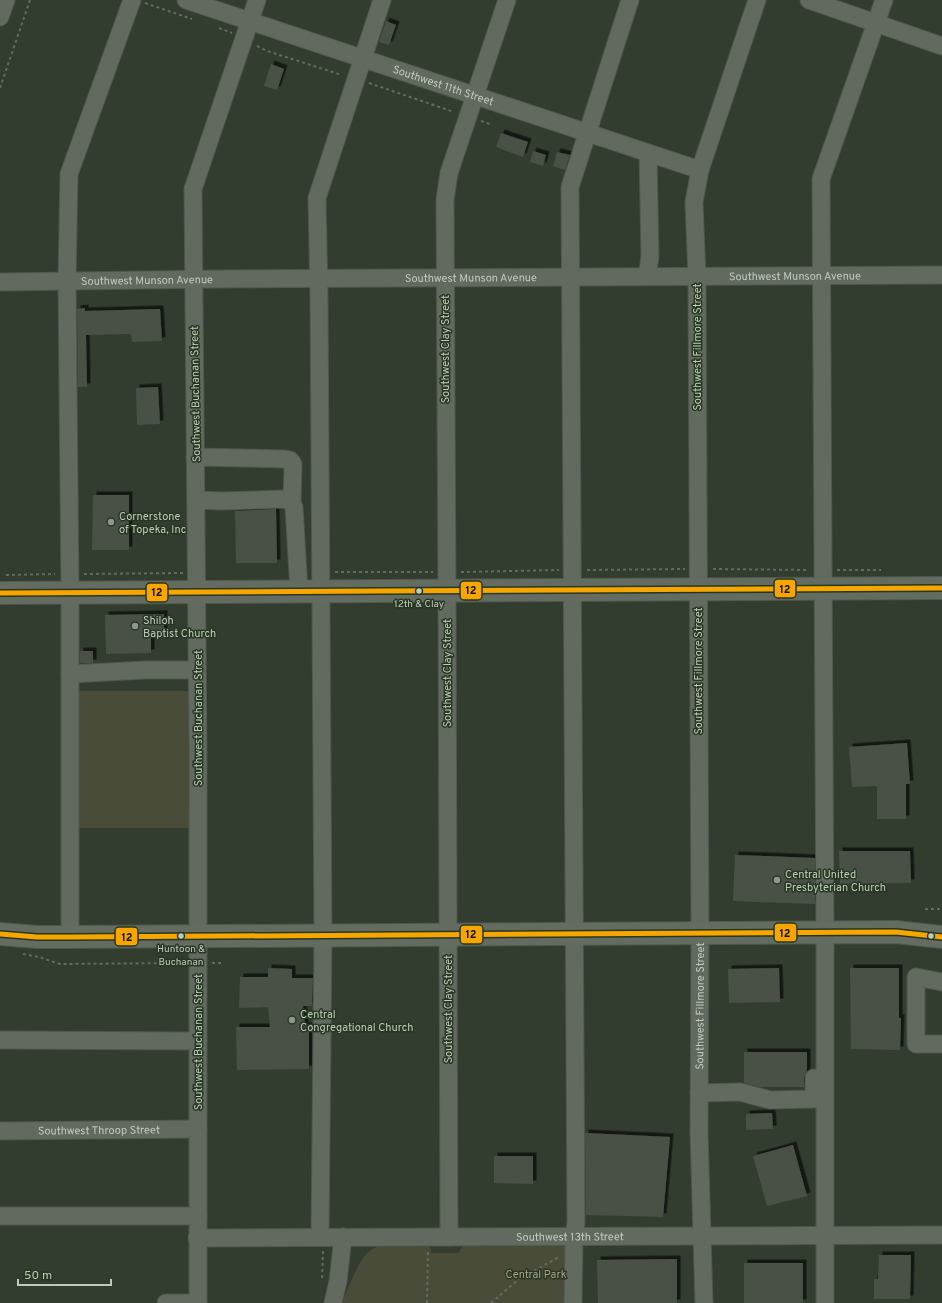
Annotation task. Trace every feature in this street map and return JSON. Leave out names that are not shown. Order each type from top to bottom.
[{"type":"main road","points":[[0,593],[70,583],[196,582],[299,591],[321,582],[697,579],[824,589],[942,588]]},
{"type":"main road","points":[[0,934],[37,937],[70,937],[896,932],[942,938]]},
{"type":"street","points":[[0,17],[6,0]]},
{"type":"street","name":"Southwest 11th Street","points":[[186,0],[700,170]]},
{"type":"street","name":"Southwest Buchanan Street","points":[[198,1303],[199,936],[193,189],[257,0]]},
{"type":"street","points":[[318,1245],[323,935],[319,279],[317,198],[382,0]]},
{"type":"street","name":"Southwest Clay Street","points":[[449,1237],[445,200],[449,173],[507,0]]},
{"type":"street","points":[[573,1303],[574,1236],[576,1214],[570,187],[586,133],[630,0]]},
{"type":"street","name":"Southwest Fillmore Street","points":[[704,1303],[699,1132],[700,933],[697,579],[697,277],[694,202],[700,170],[757,0]]},
{"type":"street","points":[[809,0],[942,46]]},
{"type":"street","points":[[825,1303],[824,589],[821,178],[884,0]]},
{"type":"street","points":[[70,937],[70,583],[67,281],[69,174],[137,1]]},
{"type":"street","points":[[646,276],[650,257],[648,153]]},
{"type":"street","name":"Southwest Munson Avenue","points":[[0,282],[194,279],[942,275]]},
{"type":"street","points":[[195,457],[285,458],[290,460],[293,464],[292,503],[294,508],[299,591]]},
{"type":"street","points":[[196,500],[221,502],[285,499],[292,503]]},
{"type":"street","points":[[70,674],[145,670],[197,670]]},
{"type":"street","points":[[942,982],[916,977],[916,1044],[942,1044]]},
{"type":"street","points":[[0,1040],[198,1042]]},
{"type":"street","points":[[699,1093],[740,1092],[770,1100],[814,1100],[813,1058]]},
{"type":"street","name":"Southwest Throop Street","points":[[0,1131],[198,1129]]},
{"type":"street","points":[[0,1216],[198,1216]]},
{"type":"street","name":"Southwest 13th Street","points":[[197,1238],[318,1245],[343,1237],[942,1235]]},
{"type":"street","points":[[333,1303],[338,1281],[343,1237]]},
{"type":"street","points":[[166,1303],[198,1303]]},
{"type":"path","points":[[0,88],[30,0]]},
{"type":"path","points":[[137,1],[199,21]]},
{"type":"path","points":[[213,26],[267,51],[468,117]]},
{"type":"path","points":[[321,582],[421,571],[447,581],[697,579],[724,569]]},
{"type":"path","points":[[0,575],[70,583],[196,582]]},
{"type":"path","points":[[925,909],[942,909]]},
{"type":"path","points":[[18,953],[39,957],[60,964],[224,963]]},
{"type":"path","points":[[318,1245],[323,1252],[322,1281]]},
{"type":"path","points":[[427,1303],[428,1248]]},
{"type":"path","points":[[491,1303],[519,1280],[562,1256]]},
{"type":"green space","points":[[74,691],[188,691],[189,828],[75,828]]},
{"type":"green space","name":"Central Park","points":[[569,1243],[569,1303],[342,1303],[358,1266],[367,1253],[378,1246],[401,1244],[430,1246],[431,1253],[458,1253],[463,1246],[468,1245]]},
{"type":"building","points":[[386,21],[396,25],[389,45],[379,42]]},
{"type":"building","points":[[271,64],[284,69],[277,90],[264,86]]},
{"type":"building","points":[[501,133],[528,142],[523,157],[496,147]]},
{"type":"building","points":[[533,151],[546,155],[543,166],[530,162]]},
{"type":"building","points":[[557,152],[570,155],[565,170],[553,166]]},
{"type":"building","points":[[85,308],[85,311],[160,309],[162,341],[132,342],[131,334],[86,335],[87,387],[78,387],[77,309]]},
{"type":"building","points":[[158,387],[160,424],[137,425],[136,388]]},
{"type":"building","name":"Cornerstone of Topeka, Inc","points":[[93,495],[129,495],[129,550],[92,550]]},
{"type":"building","points":[[276,509],[277,563],[236,563],[235,511]]},
{"type":"building","name":"Shiloh Baptist Church","points":[[164,614],[164,638],[151,638],[151,653],[106,654],[105,615]]},
{"type":"building","points":[[80,651],[93,651],[93,663],[80,663]]},
{"type":"building","points":[[907,743],[910,784],[906,784],[906,819],[877,819],[877,786],[852,787],[849,747]]},
{"type":"building","points":[[839,851],[910,851],[911,883],[840,884]]},
{"type":"building","name":"Central United Presbyterian Church","points":[[735,855],[815,858],[815,904],[733,901]]},
{"type":"building","name":"Central Congregational Church","points":[[268,968],[292,969],[292,978],[313,978],[312,1006],[303,1006],[305,1026],[309,1026],[309,1069],[237,1070],[236,1027],[270,1027],[268,1007],[239,1008],[240,977],[268,977]]},
{"type":"building","points":[[779,968],[780,1002],[729,1003],[728,969]]},
{"type":"building","points":[[850,968],[899,968],[899,1018],[901,1018],[900,1050],[851,1049]]},
{"type":"building","points":[[744,1052],[807,1052],[807,1071],[804,1078],[804,1087],[760,1087],[744,1083]]},
{"type":"building","points":[[772,1113],[773,1129],[746,1130],[746,1114]]},
{"type":"building","points":[[585,1133],[670,1137],[663,1217],[586,1215]]},
{"type":"building","points":[[793,1145],[807,1196],[767,1206],[753,1156]]},
{"type":"building","points":[[494,1156],[533,1156],[533,1184],[494,1183]]},
{"type":"building","points":[[879,1255],[911,1255],[910,1299],[874,1299],[874,1279],[878,1279]]},
{"type":"building","points":[[677,1259],[677,1303],[598,1303],[597,1260]]},
{"type":"building","points":[[744,1263],[803,1263],[803,1303],[744,1303]]},
{"type":"transit line","name":"12","points":[[0,593],[942,588]]},
{"type":"transit line","name":"12","points":[[0,934],[37,937],[70,937],[896,932],[942,937]]},
{"type":"place","name":"Cornerstone of Topeka, Inc","points":[[111,522]]},
{"type":"place","name":"12th & Clay","points":[[419,591]]},
{"type":"place","name":"Shiloh Baptist Church","points":[[135,626]]},
{"type":"place","name":"Central United Presbyterian Church","points":[[777,880]]},
{"type":"place","name":"Huntoon & Buchanan","points":[[181,936]]},
{"type":"place","name":"Central Congregational Church","points":[[292,1020]]}]
